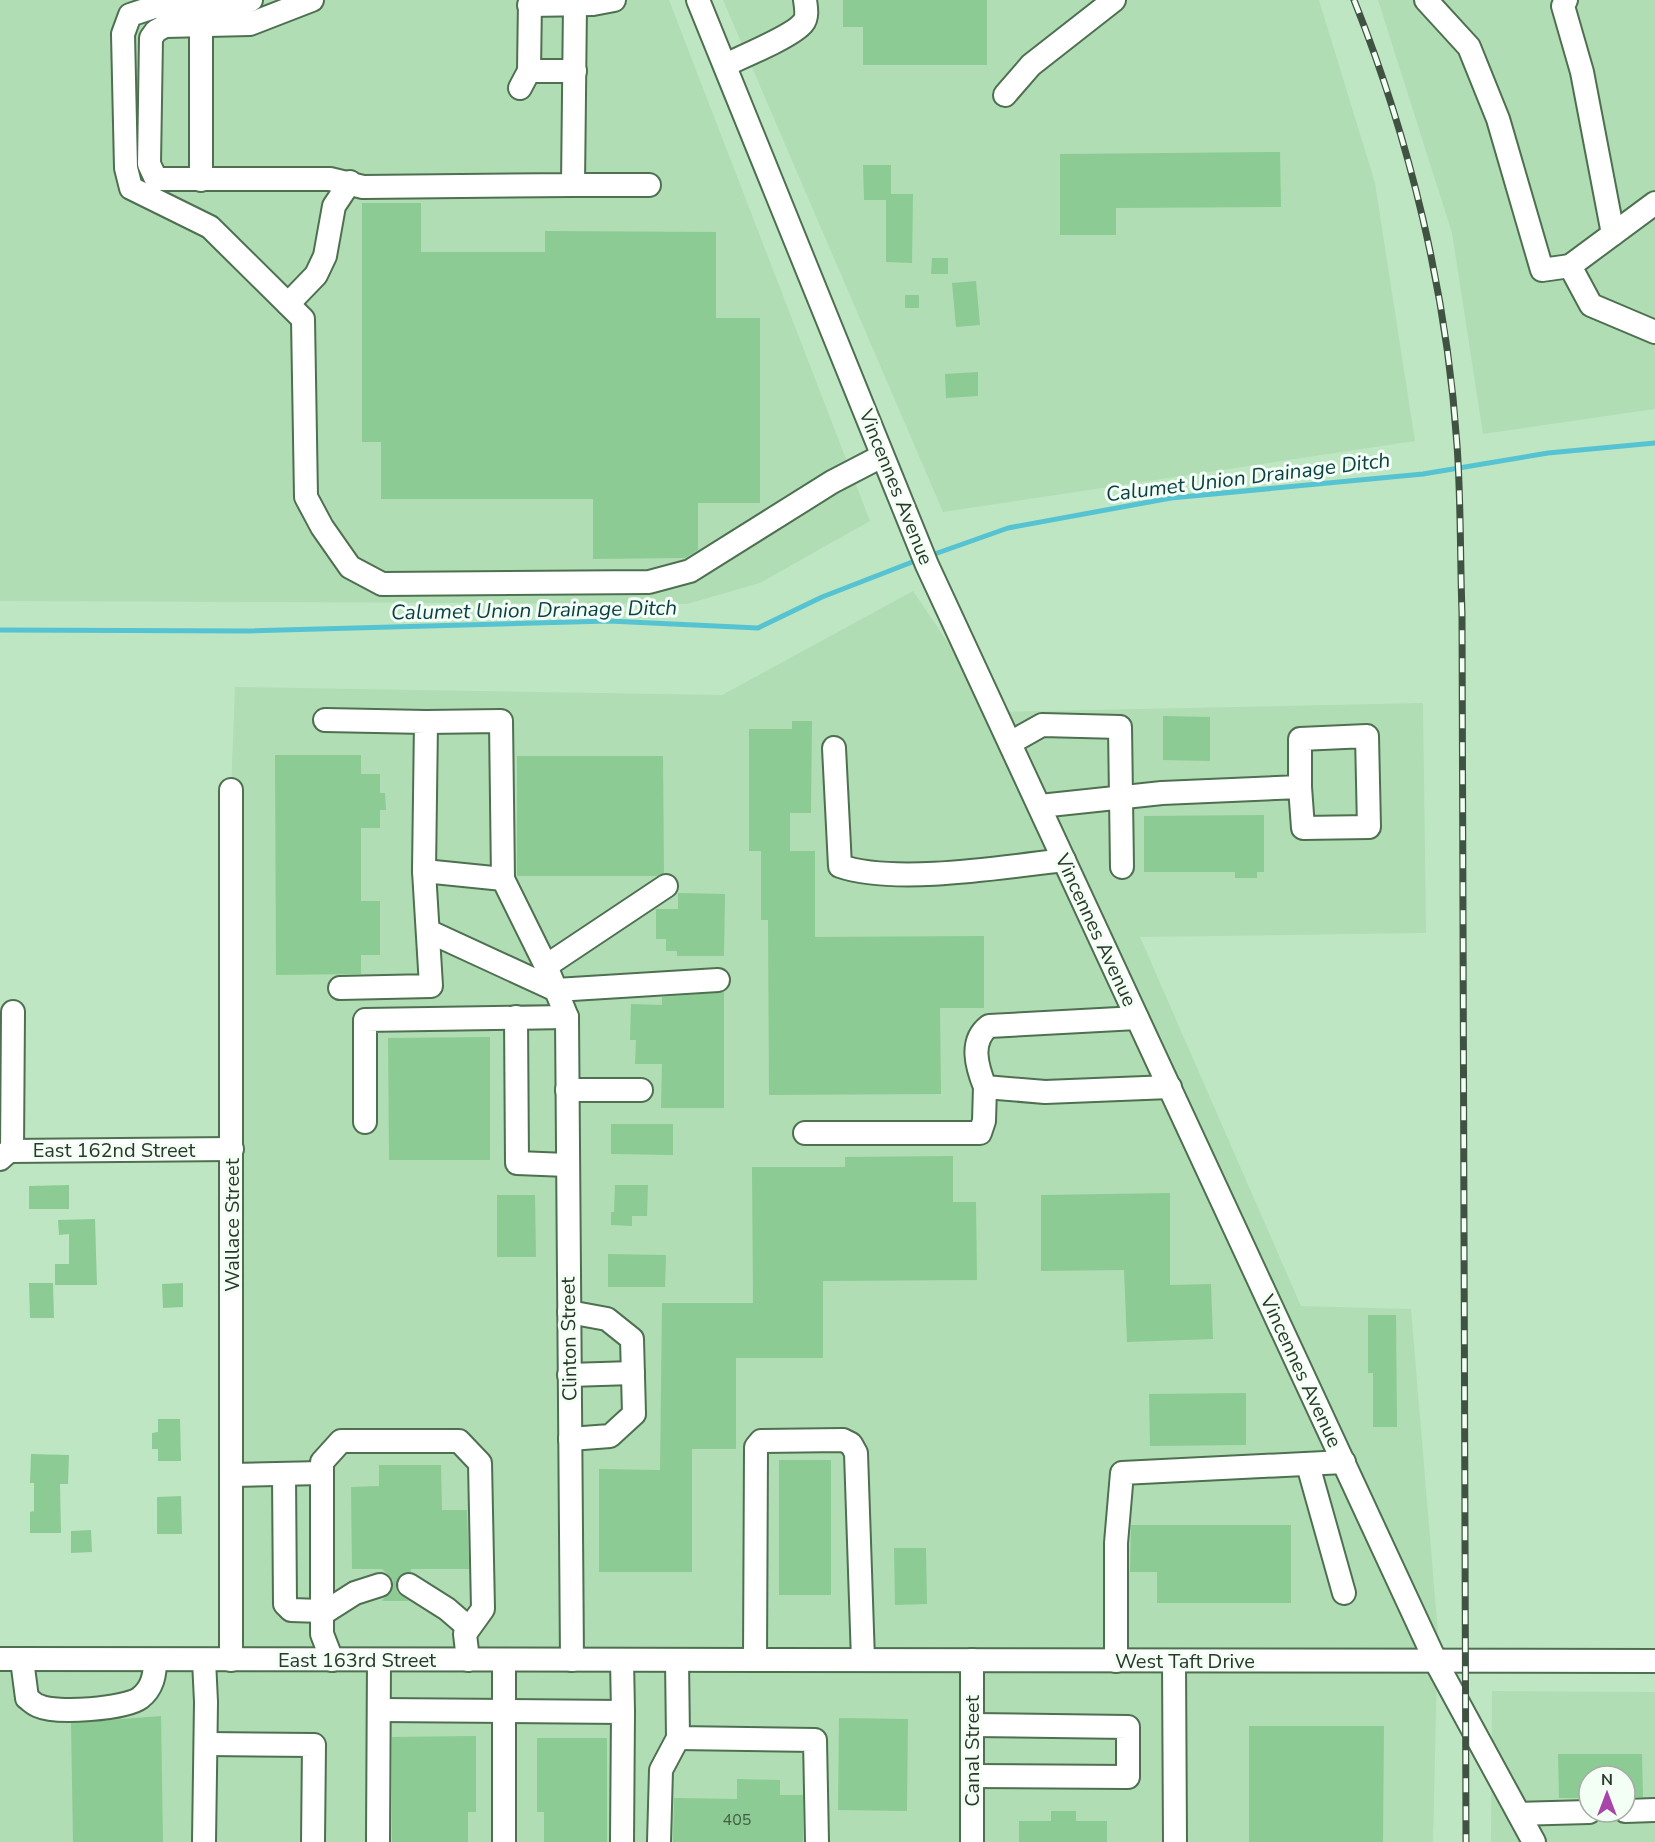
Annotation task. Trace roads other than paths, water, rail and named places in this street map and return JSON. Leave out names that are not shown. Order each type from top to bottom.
[{"type":"street","points":[[251,0],[242,5],[153,7],[130,15],[123,34],[126,168],[131,188],[210,227],[303,319],[306,497],[322,527],[350,567],[382,584],[649,582],[690,571],[832,482],[882,456]]},
{"type":"street","points":[[312,0],[250,24],[165,26],[156,30],[151,38],[149,164],[156,179],[330,179],[351,182],[363,187],[649,185]]},
{"type":"street","points":[[575,71],[524,80],[529,2],[576,4],[614,0]]},
{"type":"street","name":"Vincennes Avenue","points":[[698,0],[923,555],[1436,1662],[1534,1842]]},
{"type":"street","points":[[725,65],[783,36],[803,23],[807,12],[806,0]]},
{"type":"street","points":[[1005,95],[1030,65],[1114,0]]},
{"type":"street","points":[[1426,0],[1469,47],[1498,119],[1542,270],[1570,266],[1655,203]]},
{"type":"street","points":[[1566,0],[1563,6],[1582,72],[1613,234]]},
{"type":"street","points":[[573,185],[576,4]]},
{"type":"street","points":[[201,26],[201,180]]},
{"type":"street","points":[[288,304],[316,275],[325,256],[334,206],[351,182]]},
{"type":"street","points":[[1570,266],[1591,305],[1653,329]]},
{"type":"street","points":[[325,720],[501,721],[503,879],[546,966],[567,1017],[365,1020],[365,1122]]},
{"type":"street","points":[[340,988],[431,986],[424,871],[426,722]]},
{"type":"street","points":[[1010,743],[1042,725],[1120,727],[1122,867]]},
{"type":"street","points":[[1367,736],[1369,827],[1303,828],[1300,787],[1300,739],[1367,736]]},
{"type":"street","points":[[834,748],[840,866],[873,872],[920,873],[1064,860]]},
{"type":"street","points":[[1040,806],[1121,796],[1300,787]]},
{"type":"street","name":"Wallace Street","points":[[231,790],[231,1660]]},
{"type":"street","points":[[424,871],[503,879]]},
{"type":"street","points":[[546,966],[666,886]]},
{"type":"street","points":[[428,931],[556,990],[718,980]]},
{"type":"street","points":[[6,1155],[13,1012]]},
{"type":"street","points":[[516,1017],[517,1163],[567,1166]]},
{"type":"street","name":"Clinton Street","points":[[567,1017],[572,1660]]},
{"type":"street","points":[[805,1133],[980,1133],[984,1120],[985,1087],[977,1059],[977,1045],[981,1032],[989,1026],[1137,1018]]},
{"type":"street","points":[[985,1087],[1046,1092],[1170,1087]]},
{"type":"street","points":[[567,1090],[640,1090]]},
{"type":"street","name":"East 162nd Street","points":[[6,1155],[232,1149]]},
{"type":"street","points":[[569,1312],[607,1319],[632,1339],[634,1414],[610,1436],[570,1439]]},
{"type":"street","points":[[569,1375],[633,1372]]},
{"type":"street","points":[[755,1660],[756,1447],[762,1441],[843,1440],[851,1444],[856,1453],[863,1660]]},
{"type":"street","points":[[332,1660],[322,1634],[322,1462],[341,1441],[459,1441],[480,1463],[483,1609],[465,1634],[468,1660]]},
{"type":"street","points":[[1116,1661],[1116,1543],[1122,1473],[1344,1462]]},
{"type":"street","points":[[1308,1465],[1344,1593]]},
{"type":"street","points":[[231,1475],[322,1473]]},
{"type":"street","points":[[284,1474],[285,1604],[291,1610],[322,1613],[355,1593],[380,1585]]},
{"type":"street","points":[[409,1585],[447,1609],[469,1628]]},
{"type":"street","points":[[11,1660],[27,1698],[40,1707],[72,1709],[121,1707],[142,1697],[155,1678],[155,1660]]},
{"type":"street","name":"East 163rd Street","points":[[11,1660],[714,1660]]},
{"type":"street","points":[[204,1660],[206,1744],[204,1842]]},
{"type":"street","points":[[378,1660],[378,1842]]},
{"type":"street","points":[[504,1660],[504,1842]]},
{"type":"street","points":[[622,1660],[622,1842]]},
{"type":"street","points":[[659,1842],[662,1770],[678,1738],[677,1660]]},
{"type":"street","name":"West Taft Drive","points":[[714,1660],[1655,1661]]},
{"type":"street","name":"Canal Street","points":[[972,1660],[972,1842]]},
{"type":"street","points":[[1174,1661],[1175,1842]]},
{"type":"street","points":[[378,1710],[623,1712]]},
{"type":"street","points":[[972,1725],[1128,1727],[1128,1777],[972,1776]]},
{"type":"street","points":[[678,1738],[815,1740],[817,1842]]},
{"type":"street","points":[[206,1744],[314,1745],[313,1842]]},
{"type":"street","points":[[1637,1811],[1655,1810]]},
{"type":"street","points":[[1519,1814],[1577,1812]]},
{"type":"waterway","name":"Calumet Union Drainage Ditch","points":[[929,556],[1008,528],[1171,498],[1423,474],[1548,453],[1655,443]]},
{"type":"waterway","name":"Calumet Union Drainage Ditch","points":[[0,630],[249,631],[609,621],[758,628],[822,597],[920,559]]},
{"type":"railway","points":[[1354,0],[1392,107],[1423,218],[1445,331],[1458,466],[1462,613],[1466,1842]]}]
